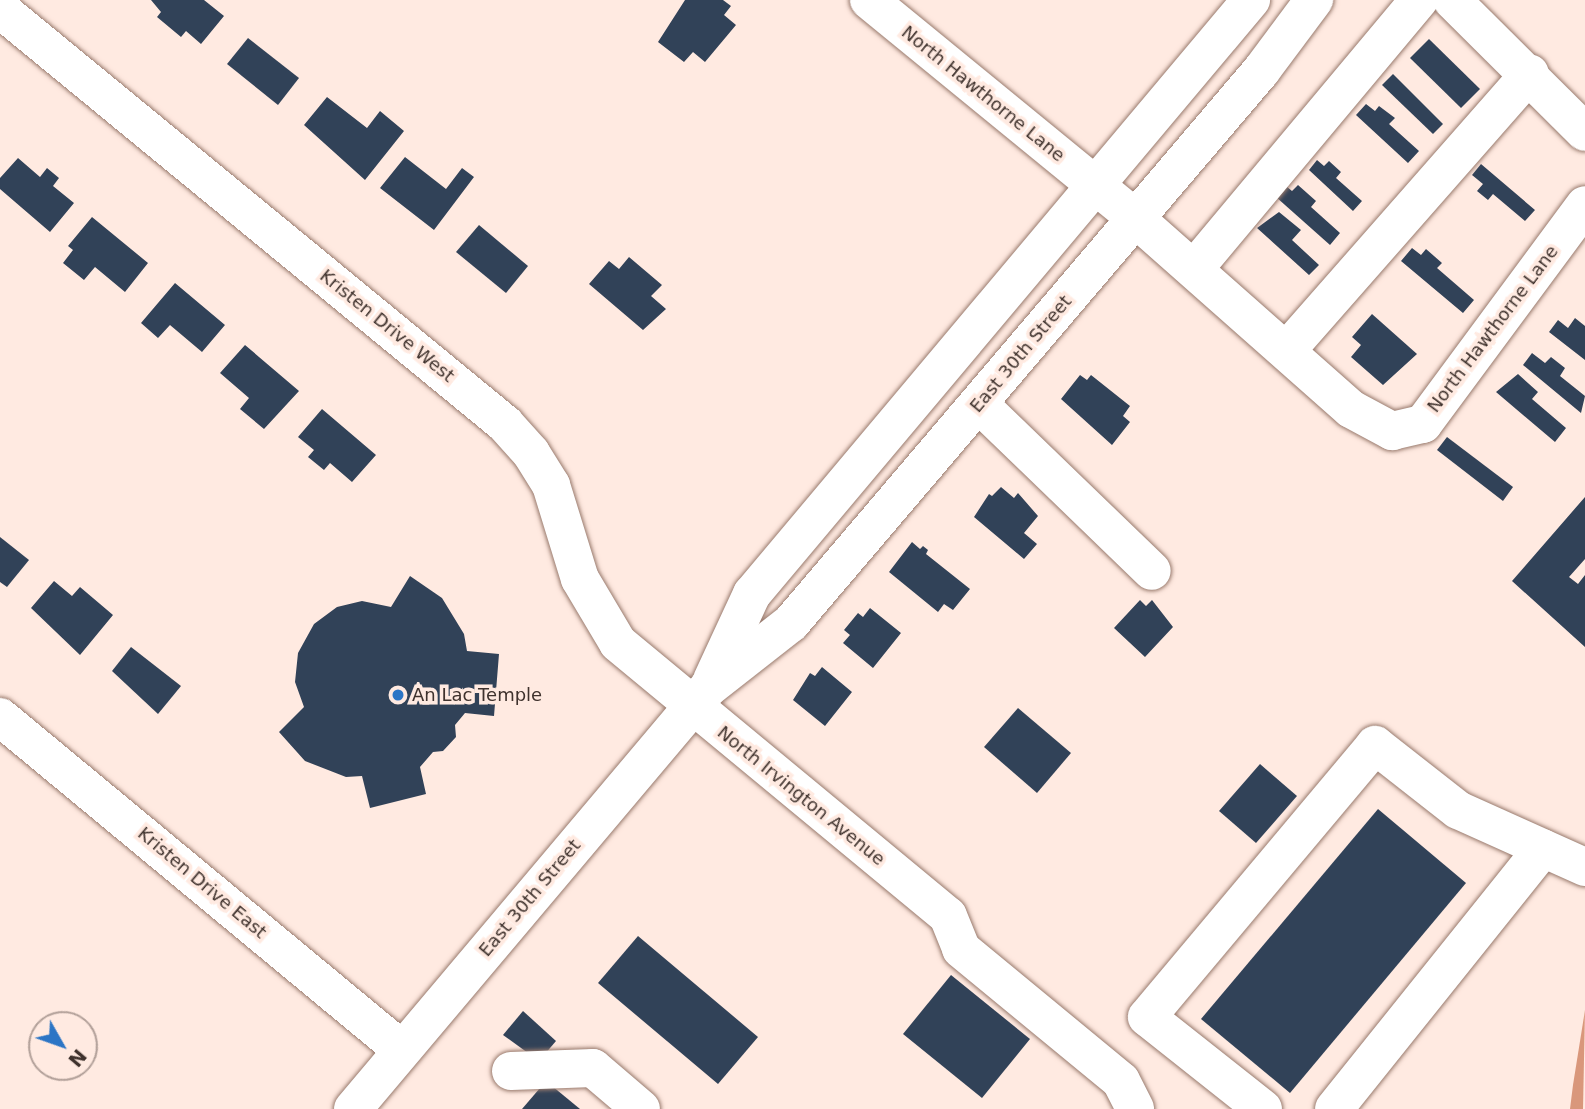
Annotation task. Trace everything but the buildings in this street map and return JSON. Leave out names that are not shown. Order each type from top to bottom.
[{"type":"street","name":"North Hawthorne Lane","points":[[869,0],[1135,218],[1351,409],[1392,430],[1423,424],[1585,205]]},
{"type":"street","name":"East 30th Street","points":[[700,697],[752,594],[1097,187],[1251,0]]},
{"type":"street","name":"East 30th Street","points":[[353,1109],[700,697],[791,623],[1261,71],[1314,0]]},
{"type":"street","points":[[1194,269],[1419,0]]},
{"type":"street","points":[[1452,0],[1530,73],[1585,132]]},
{"type":"street","name":"Kristen Drive West","points":[[0,9],[514,432],[556,497],[580,579],[596,613],[627,652],[700,697]]},
{"type":"street","points":[[1287,350],[1530,73]]},
{"type":"street","points":[[979,404],[1152,571]]},
{"type":"street","name":"North Irvington Avenue","points":[[700,697],[910,886],[948,916],[961,948],[1121,1082],[1135,1109]]},
{"type":"street","name":"Kristen Drive East","points":[[0,717],[402,1050]]},
{"type":"street","points":[[1263,1109],[1147,1017],[1375,745],[1458,810],[1582,866]]},
{"type":"street","points":[[1334,1109],[1544,848]]},
{"type":"street","points":[[511,1071],[593,1068],[641,1109]]},
{"type":"shaded area","points":[[1585,1010],[1583,1109],[1570,1109],[1573,1085]]},
{"type":"place","name":"An Lac Temple","points":[[398,695]]}]
